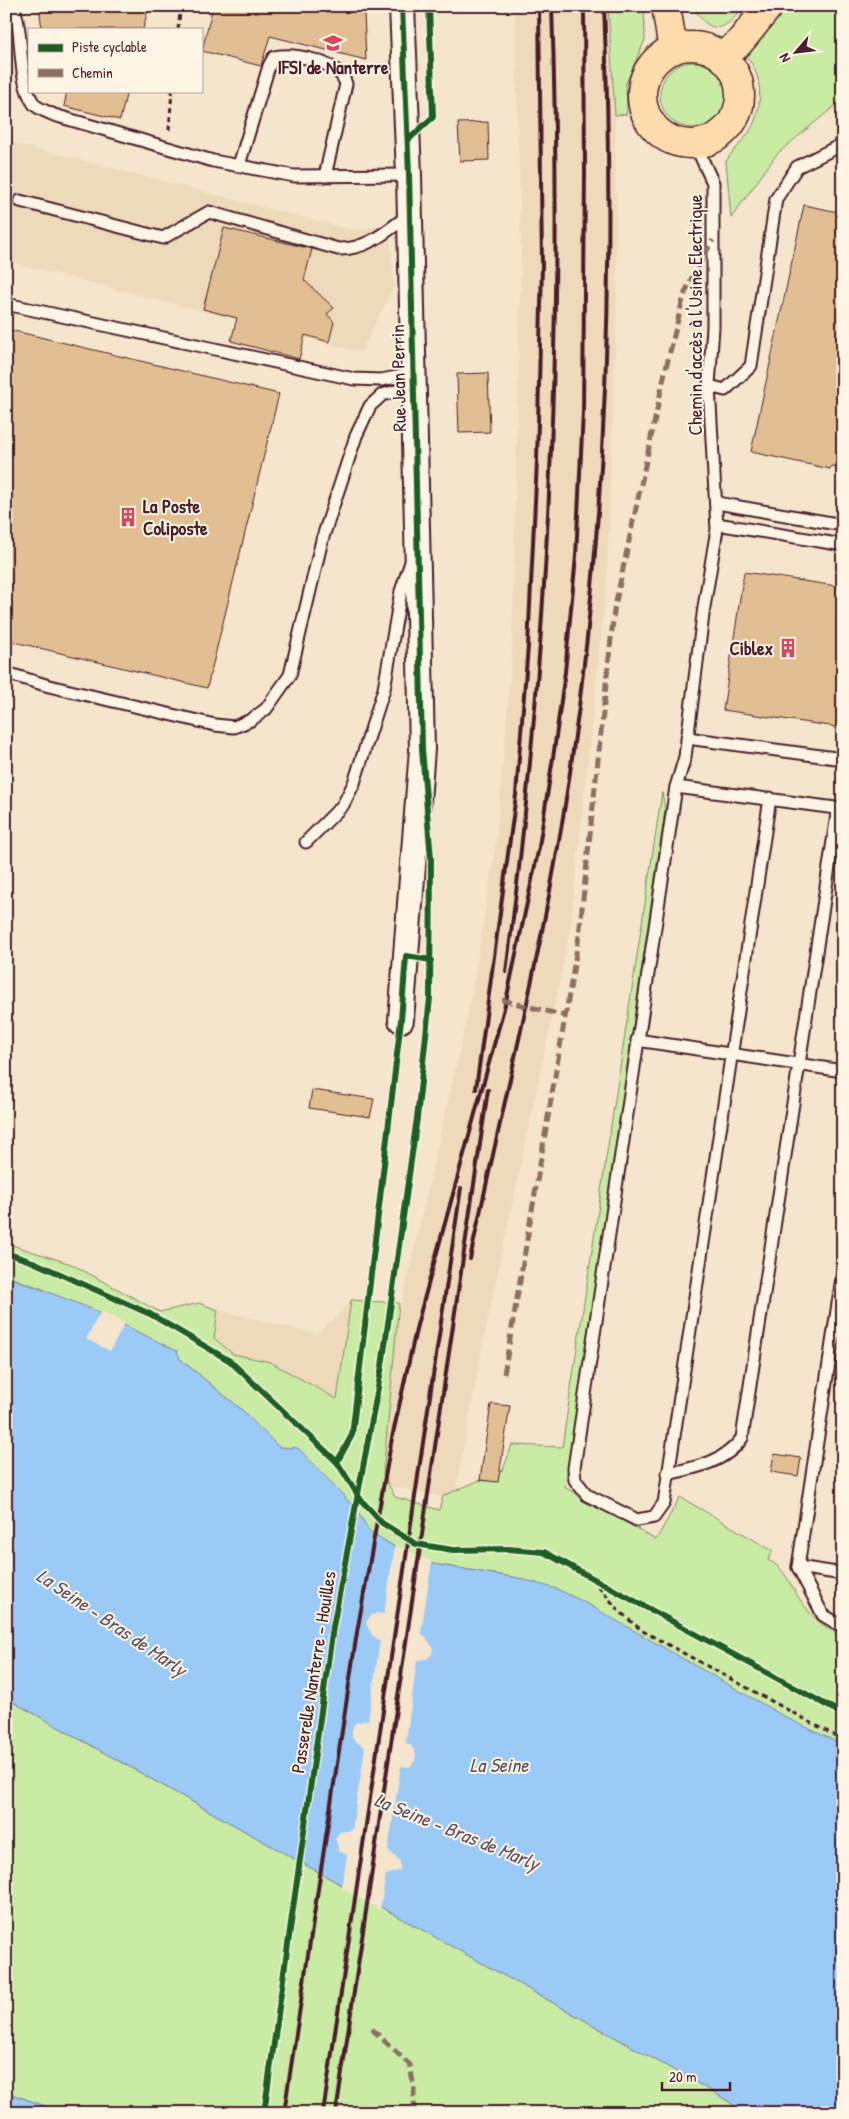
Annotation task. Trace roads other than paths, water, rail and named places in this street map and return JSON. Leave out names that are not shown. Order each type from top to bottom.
[{"type":"main road","points":[[666,6],[673,50]]},
{"type":"main road","points":[[722,57],[739,43],[769,6]]},
{"type":"main road","points":[[685,47],[711,50],[722,57],[733,70],[739,85],[740,102],[734,118],[725,131],[711,140],[695,144],[678,143],[662,135],[650,123],[643,106],[642,89],[648,73],[658,59],[673,50],[685,47]]},
{"type":"street","name":"Rue Jean Perrin","points":[[401,1020],[422,749],[409,175],[402,6]]},
{"type":"lane","points":[[13,6],[17,18],[21,57],[28,92],[35,105],[54,116],[167,148],[294,176],[409,175]]},
{"type":"lane","points":[[238,165],[269,66],[274,57],[288,54],[331,66],[343,74],[346,84],[325,176]]},
{"type":"lane","name":"Chemin d'accès à l'Usine Electrique","points":[[695,144],[713,183],[713,327],[709,386],[717,524],[687,738],[676,787],[574,1468],[575,1480],[587,1495],[637,1520],[654,1517],[664,1503],[770,798]]},
{"type":"lane","points":[[709,386],[725,390],[751,366],[776,199],[797,167],[843,144]]},
{"type":"lane","points":[[20,201],[163,238],[209,212],[338,248],[352,249],[364,245],[410,214]]},
{"type":"lane","points":[[6,304],[354,379],[413,380]]},
{"type":"lane","points":[[6,673],[49,686],[216,725],[234,727],[251,720],[266,709],[290,675],[322,540],[356,436],[370,406],[382,395],[413,380]]},
{"type":"lane","points":[[716,503],[843,526]]},
{"type":"lane","points":[[717,524],[843,544]]},
{"type":"lane","points":[[306,842],[343,806],[354,783],[384,689],[401,591],[417,544]]},
{"type":"lane","points":[[687,738],[843,759]]},
{"type":"lane","points":[[668,1474],[693,1468],[721,1457],[734,1450],[742,1438],[840,809],[770,798],[676,787]]},
{"type":"lane","points":[[637,1040],[843,1071]]},
{"type":"lane","points":[[843,1271],[798,1567],[823,1615],[843,1627]]},
{"type":"lane","points":[[798,1567],[843,1574]]},
{"type":"water","name":"La Seine","points":[[6,1276],[87,1307],[177,1351],[180,1359],[242,1410],[279,1447],[298,1448],[357,1510],[369,1531],[398,1549],[433,1564],[518,1578],[557,1589],[582,1601],[787,1718],[843,1745],[843,2113],[746,2113],[715,2093],[6,1698]]},
{"type":"water","points":[[6,2092],[64,2113],[6,2113]]},
{"type":"railway","points":[[476,1089],[516,795],[528,646],[537,461],[542,266],[539,6]]},
{"type":"railway","points":[[506,972],[521,852],[533,731],[549,490],[556,248],[552,6]]},
{"type":"railway","points":[[284,2113],[357,1632],[392,1438],[417,1325],[506,1001],[539,847],[554,751],[565,672],[576,556],[583,412],[584,6]]},
{"type":"railway","points":[[470,1259],[546,909],[567,792],[581,695],[599,499],[605,400],[608,302],[608,203],[604,6]]},
{"type":"railway","points":[[336,2113],[488,1090]]},
{"type":"railway","points":[[323,2113],[461,1188]]},
{"type":"place","name":"IFSI de Nanterre","points":[[333,43]]},
{"type":"place","name":"La Poste Coliposte","points":[[128,517]]},
{"type":"place","name":"Ciblex","points":[[788,648]]},
{"type":"water label","name":"La Seine - Bras de Marly","points":[[112,1622]]},
{"type":"water label","name":"La Seine - Bras de Marly","points":[[457,1831]]}]
